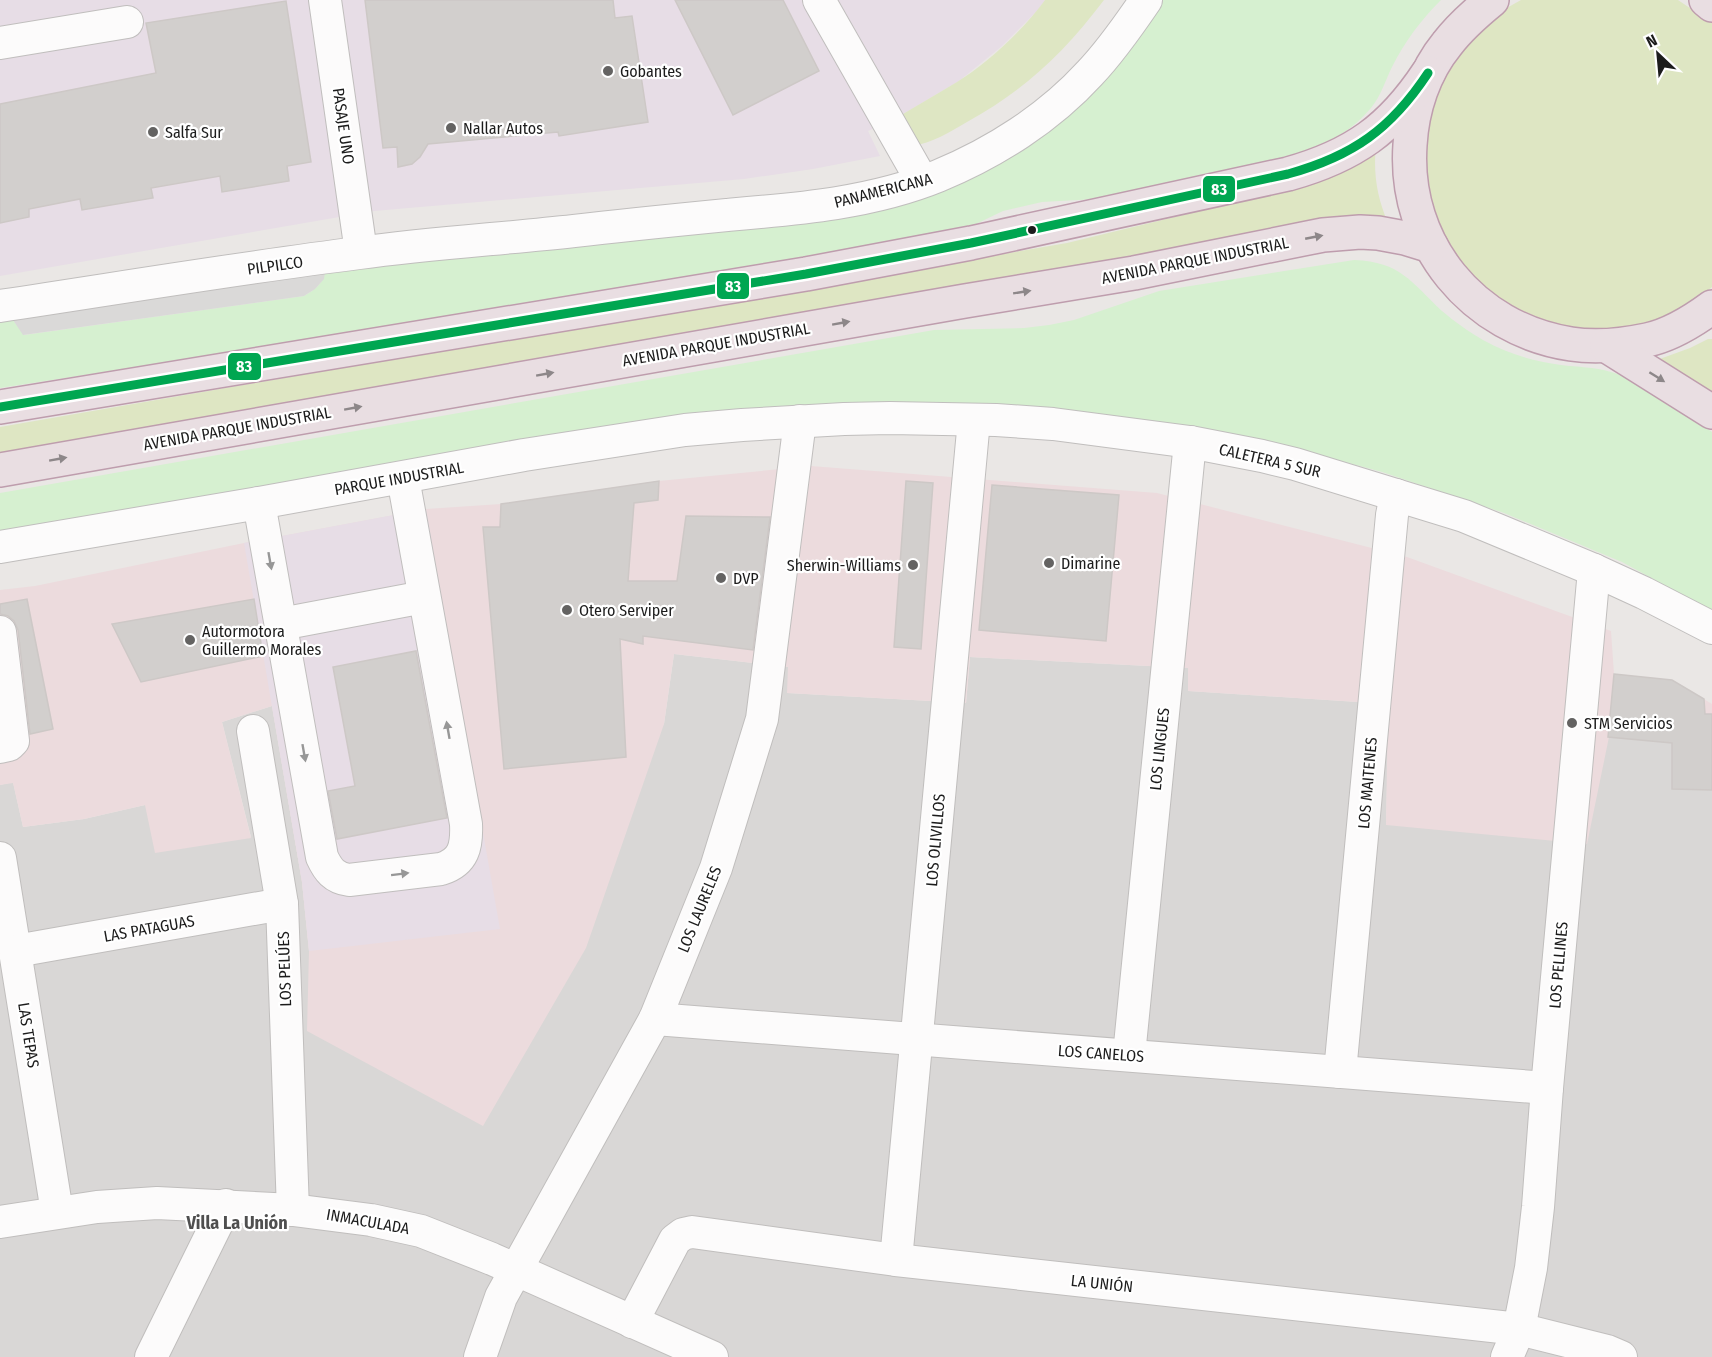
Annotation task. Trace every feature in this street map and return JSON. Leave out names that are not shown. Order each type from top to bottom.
[{"type":"highway","points":[[0,407],[806,274],[971,243],[1288,174],[1333,159],[1374,134],[1413,96],[1446,45],[1467,20],[1492,0]]},
{"type":"highway","points":[[1706,0],[1712,5]]},
{"type":"highway","points":[[1428,73],[1417,101],[1413,120],[1409,160],[1412,190],[1419,219],[1431,246],[1450,276],[1475,301],[1504,322],[1537,336],[1572,345],[1607,346],[1650,339],[1689,323],[1712,307]]},
{"type":"highway","name":"AVENIDA PARQUE INDUSTRIAL","points":[[0,470],[1134,273],[1323,235],[1378,233],[1431,246]]},
{"type":"highway","points":[[1607,346],[1712,412]]},
{"type":"street","name":"PASAJE UNO","points":[[326,0],[361,252]]},
{"type":"street","points":[[819,0],[922,181]]},
{"type":"street","name":"PANAMERICANA","points":[[551,233],[814,206],[868,197],[938,176],[991,150],[1052,109],[1090,74],[1146,0]]},
{"type":"street","points":[[0,43],[127,22]]},
{"type":"street","name":"PILPILCO","points":[[0,306],[361,252],[551,233]]},
{"type":"street","name":"CALETERA 5 SUR","points":[[800,421],[890,418],[1053,424],[1190,442],[1262,456],[1464,516],[1594,570],[1712,628]]},
{"type":"street","name":"LOS OLIVILLOS","points":[[896,1260],[974,420]]},
{"type":"street","name":"PARQUE INDUSTRIAL","points":[[0,547],[524,455],[685,430],[800,421]]},
{"type":"street","name":"LOS LAURELES","points":[[480,1357],[501,1297],[655,1018],[716,868],[762,719],[800,421]]},
{"type":"street","name":"LOS LINGUES","points":[[1129,1055],[1190,442]]},
{"type":"street","points":[[259,503],[322,857],[327,868],[340,879],[349,880],[441,869],[451,867],[461,857],[466,824],[403,478]]},
{"type":"street","name":"LOS MAITENES","points":[[1340,1072],[1396,495]]},
{"type":"street","name":"LOS PELLINES","points":[[1513,1343],[1531,1268],[1538,1208],[1594,570]]},
{"type":"street","points":[[281,624],[424,597]]},
{"type":"street","points":[[0,632],[13,741],[9,745],[0,747]]},
{"type":"street","name":"LOS PELÚES","points":[[252,731],[282,904],[293,1210]]},
{"type":"street","name":"LAS TEPAS","points":[[0,858],[57,1212]]},
{"type":"street","name":"LAS PATAGUAS","points":[[16,951],[282,904]]},
{"type":"street","name":"LOS CANELOS","points":[[655,1018],[1547,1088]]},
{"type":"street","name":"INMACULADA","points":[[0,1222],[57,1212],[129,1204],[175,1203],[293,1210],[371,1220],[421,1231],[492,1259],[712,1357]]},
{"type":"street","points":[[150,1357],[226,1205]]},
{"type":"street","name":"LA UNIÓN","points":[[632,1322],[675,1240],[683,1234],[692,1232],[1513,1343],[1606,1351],[1622,1357]]},
{"type":"shaded area","points":[[0,0],[1045,0],[1002,46],[959,81],[893,120],[868,131],[880,156],[744,179],[374,211],[0,276]]},
{"type":"shaded area","points":[[325,272],[324,279],[304,296],[23,335],[13,320]]},
{"type":"shaded area","points":[[811,466],[1157,493],[1407,557],[1611,631],[1614,674],[1672,680],[1712,704],[1712,790],[1672,789],[1672,743],[1609,737],[1587,844],[1386,825],[1388,704],[1188,691],[1188,668],[970,657],[966,703],[787,693],[788,667],[674,654],[664,724],[586,948],[483,1126],[307,1031],[309,951],[302,882],[272,706],[222,722],[251,838],[155,853],[145,805],[84,819],[23,827],[13,783],[0,785],[0,590],[35,586],[244,543],[426,509],[501,504],[659,481]]},
{"type":"shaded area","points":[[426,509],[500,929],[309,951],[302,882],[244,543]]},
{"type":"shaded area","points":[[674,654],[789,667],[788,693],[966,703],[970,657],[1188,668],[1189,691],[1389,704],[1386,825],[1608,737],[1672,743],[1672,789],[1712,790],[1712,1357],[0,1357],[0,785],[13,782],[23,827],[84,819],[145,805],[251,837],[222,722],[272,706],[302,882],[309,951],[664,724]]},
{"type":"green space","points":[[1045,0],[1104,0],[1058,54],[1008,97],[954,130],[934,140],[912,146],[893,120],[957,82],[993,56],[1016,34]]},
{"type":"green space","points":[[1159,0],[1441,0],[1408,40],[1397,57],[1378,98],[1364,116],[1331,141],[1303,155],[1114,198],[1042,202],[1003,211],[953,235],[722,277],[0,388],[0,322],[13,320],[24,335],[304,296],[315,289],[325,272],[932,191]]},
{"type":"green space","points":[[1521,0],[1678,0],[1712,23],[1712,287],[1689,306],[1641,326],[1589,332],[1537,321],[1492,296],[1455,259],[1431,212],[1422,160],[1429,109],[1444,73],[1467,40],[1496,14]]},
{"type":"green space","points":[[1376,145],[1377,185],[1388,223],[1198,244],[0,455],[0,427],[1067,243],[1285,189]]},
{"type":"green space","points":[[1354,260],[1383,265],[1404,275],[1452,319],[1492,345],[1531,359],[1598,369],[1625,377],[1652,389],[1712,432],[1712,611],[1622,562],[1504,513],[1382,472],[1264,440],[1077,411],[1019,407],[895,404],[0,534],[0,493],[934,330],[1024,328],[1049,325],[1074,320],[1159,291]]},
{"type":"green space","points":[[1712,339],[1712,397],[1657,360]]},
{"type":"building","points":[[365,0],[613,0],[615,18],[632,16],[648,122],[559,136],[558,132],[428,144],[420,157],[412,164],[398,167],[397,147],[383,148]]},
{"type":"building","points":[[675,0],[783,0],[819,71],[733,115]]},
{"type":"building","name":"Salfa Sur","points":[[286,1],[311,162],[287,166],[289,181],[222,192],[220,176],[151,188],[153,198],[82,210],[80,199],[29,209],[29,217],[0,223],[0,104],[156,73],[146,23]]},
{"type":"building","name":"Otero Serviper","points":[[659,481],[658,500],[634,503],[628,581],[677,581],[686,516],[770,517],[753,650],[643,636],[643,644],[620,639],[626,757],[504,769],[483,527],[500,527],[501,504]]},
{"type":"building","name":"Sherwin-Williams","points":[[906,481],[933,483],[921,649],[894,647]]},
{"type":"building","name":"Dimarine","points":[[992,485],[1119,495],[1106,641],[979,630]]},
{"type":"building","points":[[27,599],[53,729],[30,734],[18,630],[14,621],[0,614],[0,604]]},
{"type":"building","name":"Autormotora Guillermo Morales","points":[[254,599],[263,656],[141,682],[112,624]]},
{"type":"building","points":[[416,651],[447,818],[337,839],[328,791],[355,786],[333,667]]},
{"type":"building","points":[[1614,674],[1672,680],[1704,699],[1705,714],[1712,714],[1712,790],[1672,789],[1672,743],[1608,737]]},
{"type":"transit line","name":"83","points":[[0,407],[806,274],[971,243],[1288,174],[1332,158],[1368,138],[1400,110],[1428,73]]},
{"type":"place","name":"Gobantes","points":[[608,71]]},
{"type":"place","name":"Nallar Autos","points":[[451,128]]},
{"type":"place","name":"Salfa Sur","points":[[153,132]]},
{"type":"place","name":"Dimarine","points":[[1049,563]]},
{"type":"place","name":"Sherwin-Williams","points":[[913,565]]},
{"type":"place","name":"DVP","points":[[721,578]]},
{"type":"place","name":"Otero Serviper","points":[[567,610]]},
{"type":"place","name":"Autormotora Guillermo Morales","points":[[190,640]]},
{"type":"place","name":"STM Servicios","points":[[1572,723]]},
{"type":"district","name":"Villa La Unión","points":[[237,1223]]}]
